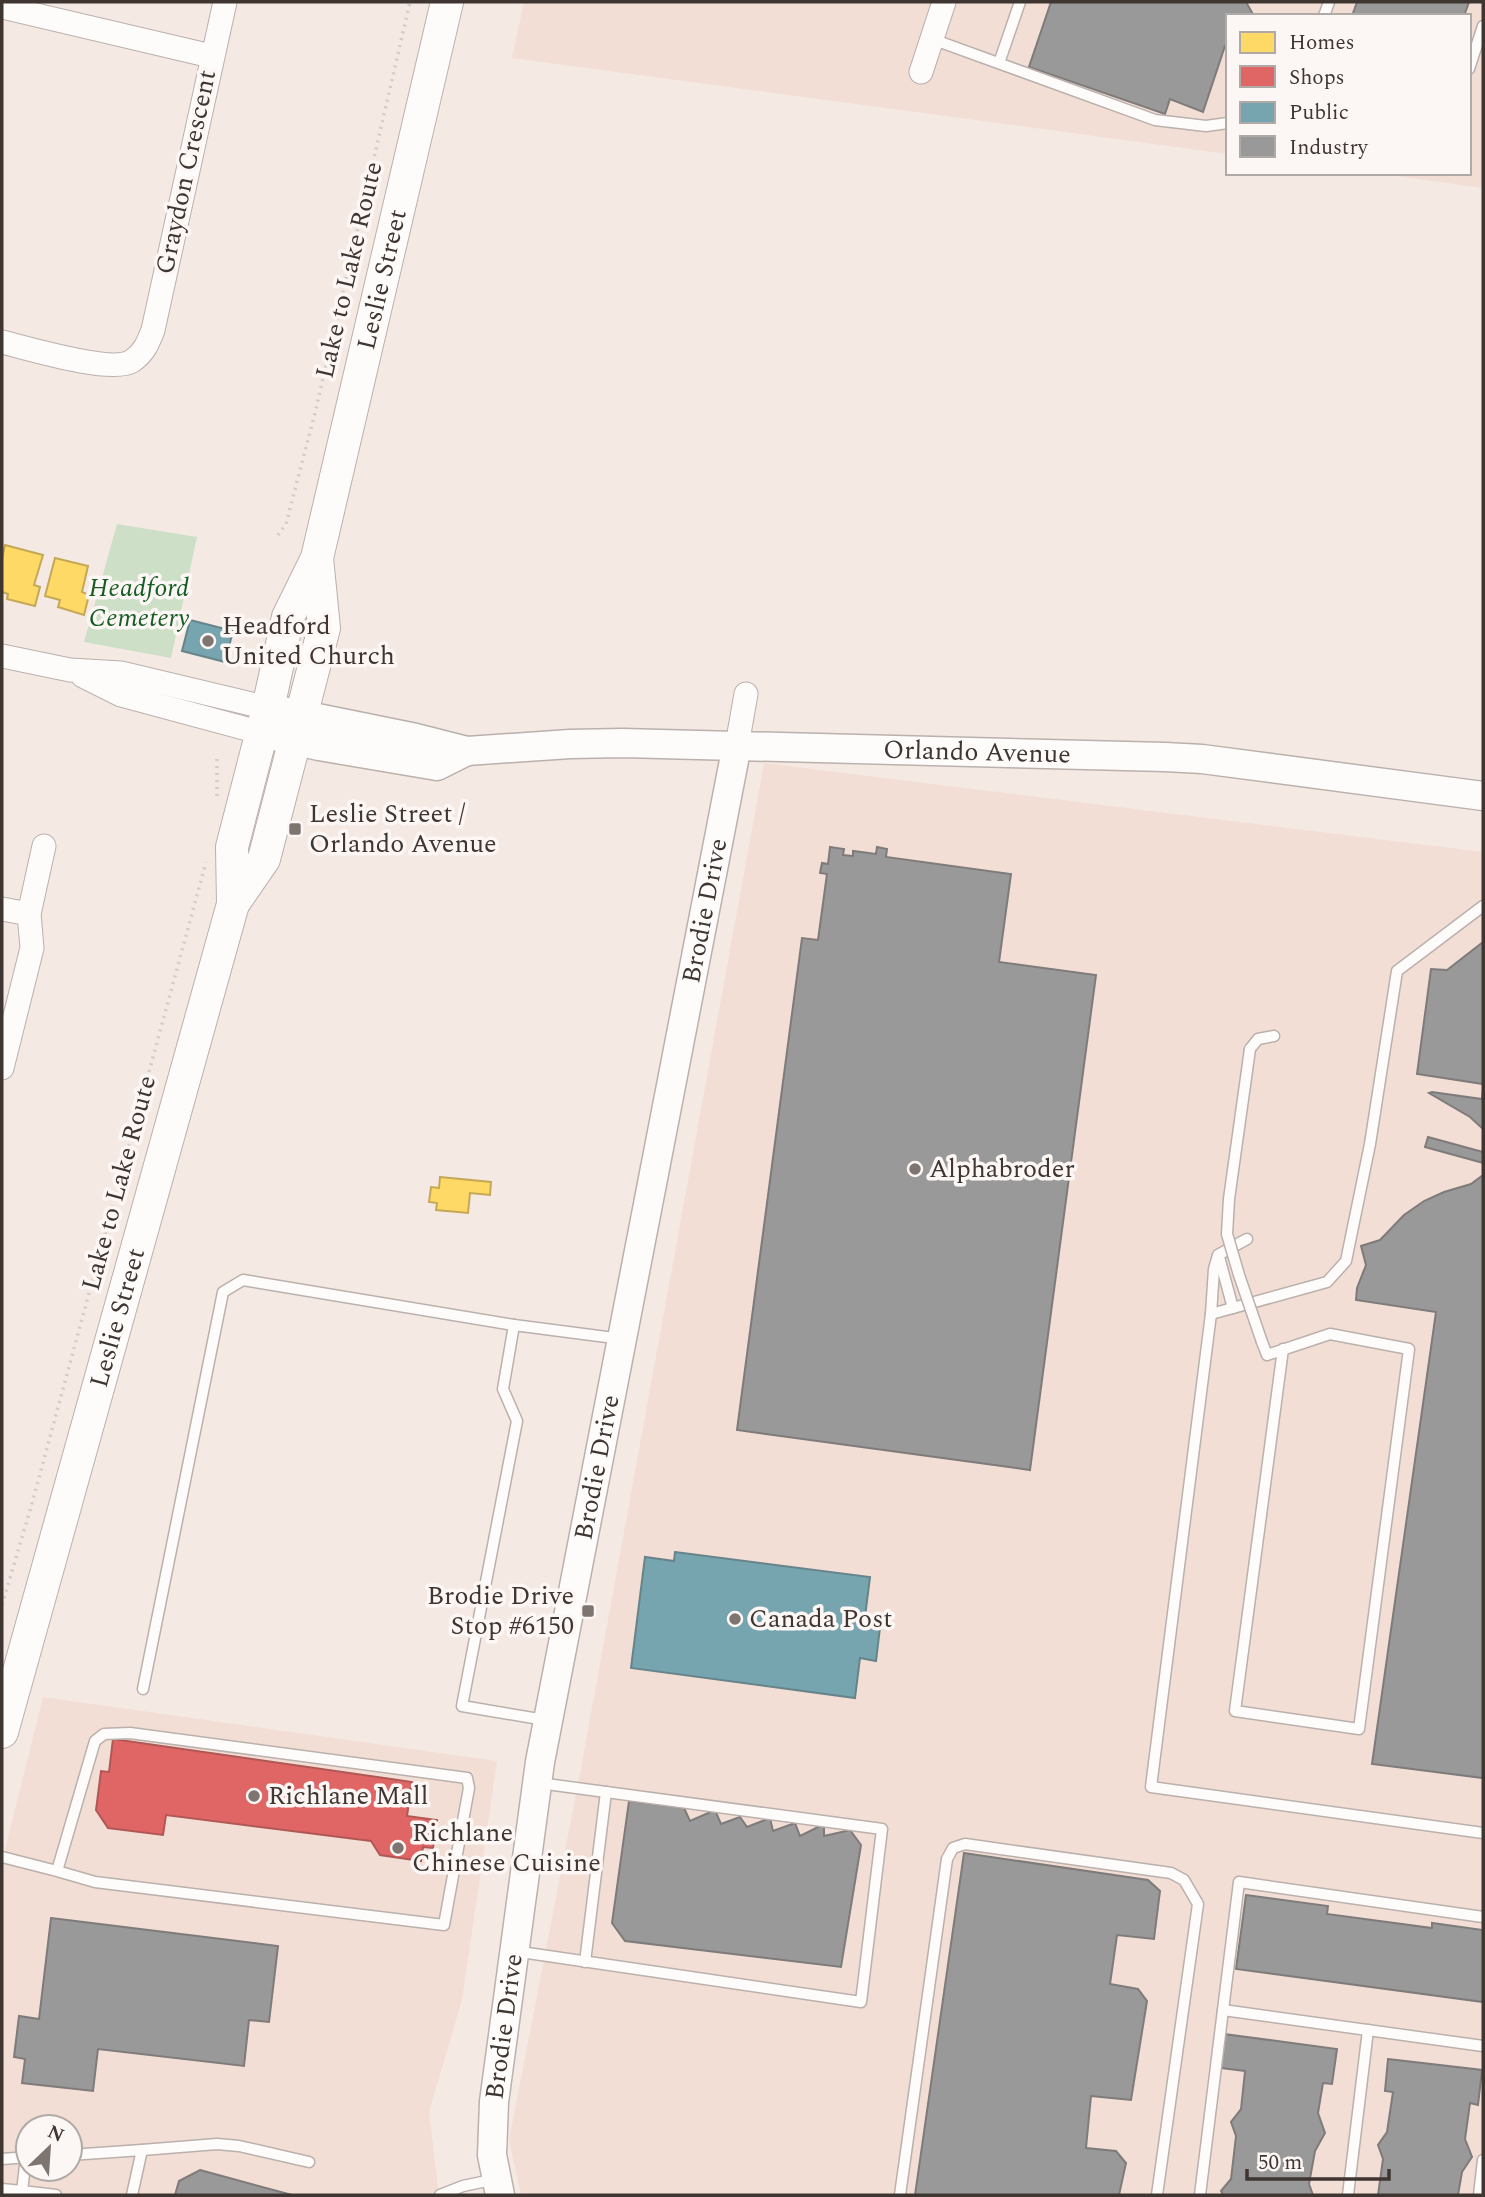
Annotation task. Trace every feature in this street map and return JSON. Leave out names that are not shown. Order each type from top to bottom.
[{"type":"main road","name":"Leslie Street","points":[[2,1732],[233,904],[232,847],[288,617],[317,558],[447,2]]},
{"type":"main road","name":"Leslie Street","points":[[233,904],[264,859],[324,628],[317,558]]},
{"type":"street","points":[[211,57],[225,2]]},
{"type":"street","points":[[921,72],[944,2]]},
{"type":"street","name":"Graydon Crescent","points":[[2,7],[211,57],[153,330],[146,349],[130,363],[110,365],[2,342]]},
{"type":"street","points":[[2,656],[71,670],[121,673],[265,720]]},
{"type":"street","points":[[737,745],[747,694]]},
{"type":"street","name":"Orlando Avenue","points":[[265,720],[437,766],[467,751],[570,744],[737,745],[1165,757],[1202,759],[1483,796]]},
{"type":"street","name":"Brodie Drive","points":[[498,2187],[492,2155],[491,2129],[537,1783],[737,745]]},
{"type":"street","points":[[2,1068],[33,947],[29,914],[44,846]]},
{"type":"street","points":[[2,909],[29,914]]},
{"type":"lane","points":[[999,63],[1020,2]]},
{"type":"lane","points":[[1471,63],[1483,26]]},
{"type":"lane","points":[[932,39],[1155,120],[1206,126],[1226,123]]},
{"type":"lane","points":[[1211,1314],[1327,1282],[1346,1261],[1370,1144],[1397,971],[1483,906]]},
{"type":"lane","points":[[1274,1036],[1258,1039],[1250,1049],[1229,1199],[1227,1234],[1267,1355],[1283,1349],[1330,1334],[1409,1349],[1359,1729],[1235,1711],[1283,1349]]},
{"type":"lane","points":[[1247,1239],[1218,1255],[1214,1269],[1211,1314],[1151,1787],[1483,1833]]},
{"type":"lane","points":[[1218,1255],[1233,1308]]},
{"type":"lane","points":[[143,1689],[223,1292],[243,1279],[514,1325],[622,1339]]},
{"type":"lane","points":[[514,1325],[503,1389],[517,1421],[461,1706],[548,1720]]},
{"type":"lane","points":[[2,1857],[94,1882],[444,1926],[469,1788],[467,1778],[130,1733],[104,1734],[95,1741],[57,1871]]},
{"type":"lane","points":[[513,1951],[861,2002],[882,1829],[537,1783]]},
{"type":"lane","points":[[585,1962],[606,1792]]},
{"type":"lane","points":[[900,2195],[947,1859],[953,1848],[965,1844],[1171,1873],[1184,1880],[1198,1904],[1157,2195]]},
{"type":"lane","points":[[1200,2195],[1240,1882],[1483,1917]]},
{"type":"lane","points":[[1223,2010],[1483,2046]]},
{"type":"lane","points":[[1348,2195],[1368,2030]]},
{"type":"lane","points":[[84,2154],[217,2144],[239,2146],[309,2162]]},
{"type":"lane","points":[[132,2195],[142,2150]]},
{"type":"lane","points":[[1479,2195],[1483,2160]]},
{"type":"lane","points":[[22,2191],[23,2183]]},
{"type":"lane","points":[[440,2195],[463,2186],[498,2187]]},
{"type":"lane","points":[[2,2189],[56,2195]]},
{"type":"path","name":"Lake to Lake Route","points":[[278,535],[286,524],[315,413],[410,2]]},
{"type":"path","points":[[217,759],[217,807]]},
{"type":"path","name":"Lake to Lake Route","points":[[2,1605],[32,1507],[206,860]]},
{"type":"shaded area","points":[[524,2],[1483,2],[1483,188],[1389,175],[1471,175],[1471,14],[1226,14],[1226,154],[512,58]]},
{"type":"shaded area","points":[[764,763],[1483,852],[1483,2195],[521,2195],[509,2140],[581,1768]]},
{"type":"shaded area","points":[[43,1697],[497,1761],[462,2000],[429,2112],[439,2195],[2,2195],[2,1862]]},
{"type":"green space","name":"Headford Cemetery","points":[[117,524],[197,537],[171,658],[84,642]]},
{"type":"building: Homes","points":[[5,545],[43,555],[34,585],[40,587],[35,606],[7,599],[8,594],[2,592],[2,559]]},
{"type":"building: Homes","points":[[55,558],[88,566],[82,592],[89,595],[84,615],[58,607],[60,600],[45,596]]},
{"type":"building: Homes","points":[[440,1177],[491,1182],[490,1195],[470,1193],[468,1213],[436,1210],[437,1203],[429,1202],[431,1187],[439,1188]]},
{"type":"building: Shops","name":"Richlane Mall","points":[[113,1739],[412,1782],[407,1816],[437,1820],[433,1848],[423,1847],[421,1861],[380,1855],[371,1841],[166,1815],[163,1835],[108,1828],[96,1810],[101,1771],[109,1772]]},
{"type":"building: Public","name":"Headford United Church","points":[[190,620],[233,631],[225,662],[182,651]]},
{"type":"building: Public","points":[[675,1552],[870,1577],[865,1617],[881,1619],[876,1661],[860,1658],[855,1698],[631,1668],[645,1557],[674,1561]]},
{"type":"building: Industry","points":[[1051,2],[1246,2],[1253,14],[1226,14],[1226,46],[1203,112],[1170,99],[1165,114],[1029,67]]},
{"type":"building: Industry","points":[[1357,2],[1469,2],[1465,14],[1353,14]]},
{"type":"building: Industry","points":[[830,847],[844,849],[843,855],[853,856],[853,851],[876,854],[877,847],[887,849],[886,857],[1011,874],[999,962],[1096,975],[1030,1470],[737,1430],[802,938],[818,940],[827,874],[820,873],[822,863],[828,864]]},
{"type":"building: Industry","points":[[1483,942],[1483,1084],[1417,1074],[1431,969],[1447,970]]},
{"type":"building: Industry","points":[[1483,1088],[1483,1129],[1470,1117],[1429,1093],[1482,1099]]},
{"type":"building: Industry","points":[[1428,1137],[1483,1152],[1483,1163],[1425,1147]]},
{"type":"building: Industry","points":[[1483,1175],[1483,1778],[1372,1764],[1436,1312],[1356,1300],[1357,1288],[1366,1265],[1361,1246],[1380,1240],[1404,1215],[1424,1201],[1471,1184]]},
{"type":"building: Industry","points":[[629,1801],[684,1808],[690,1821],[715,1810],[721,1824],[740,1817],[747,1827],[770,1818],[773,1831],[795,1823],[800,1836],[824,1824],[824,1836],[850,1830],[861,1845],[841,1967],[625,1941],[612,1923]]},
{"type":"building: Industry","points":[[964,1853],[1148,1880],[1160,1891],[1154,1939],[1117,1935],[1110,1984],[1138,1989],[1147,2001],[1131,2100],[1091,2096],[1086,2148],[1116,2151],[1126,2163],[1119,2195],[915,2195]]},
{"type":"building: Industry","points":[[1246,1895],[1328,1906],[1327,1914],[1432,1928],[1432,1923],[1483,1930],[1483,2002],[1236,1969]]},
{"type":"building: Industry","points":[[51,1918],[278,1946],[269,2022],[249,2020],[244,2066],[98,2049],[93,2091],[22,2083],[25,2059],[14,2057],[19,2016],[39,2019]]},
{"type":"building: Industry","points":[[1224,2034],[1337,2049],[1332,2084],[1323,2083],[1318,2113],[1325,2133],[1315,2151],[1309,2184],[1313,2195],[1223,2195],[1221,2191],[1231,2179],[1236,2136],[1231,2122],[1241,2109],[1245,2071],[1220,2068]]},
{"type":"building: Industry","points":[[1388,2059],[1482,2070],[1478,2105],[1470,2103],[1465,2139],[1472,2157],[1462,2172],[1458,2195],[1378,2195],[1383,2159],[1378,2145],[1387,2132],[1393,2092],[1385,2091]]},
{"type":"building: Industry","points":[[200,2170],[292,2195],[175,2195],[179,2181]]},
{"type":"place","name":"Headford United Church","points":[[208,641]]},
{"type":"place","name":"Leslie Street / Orlando Avenue","points":[[295,829]]},
{"type":"place","name":"Alphabroder","points":[[915,1169]]},
{"type":"place","name":"Brodie Drive Stop #6150","points":[[588,1611]]},
{"type":"place","name":"Canada Post","points":[[735,1619]]},
{"type":"place","name":"Richlane Mall","points":[[254,1796]]},
{"type":"place","name":"Richlane Chinese Cuisine","points":[[398,1848]]}]
